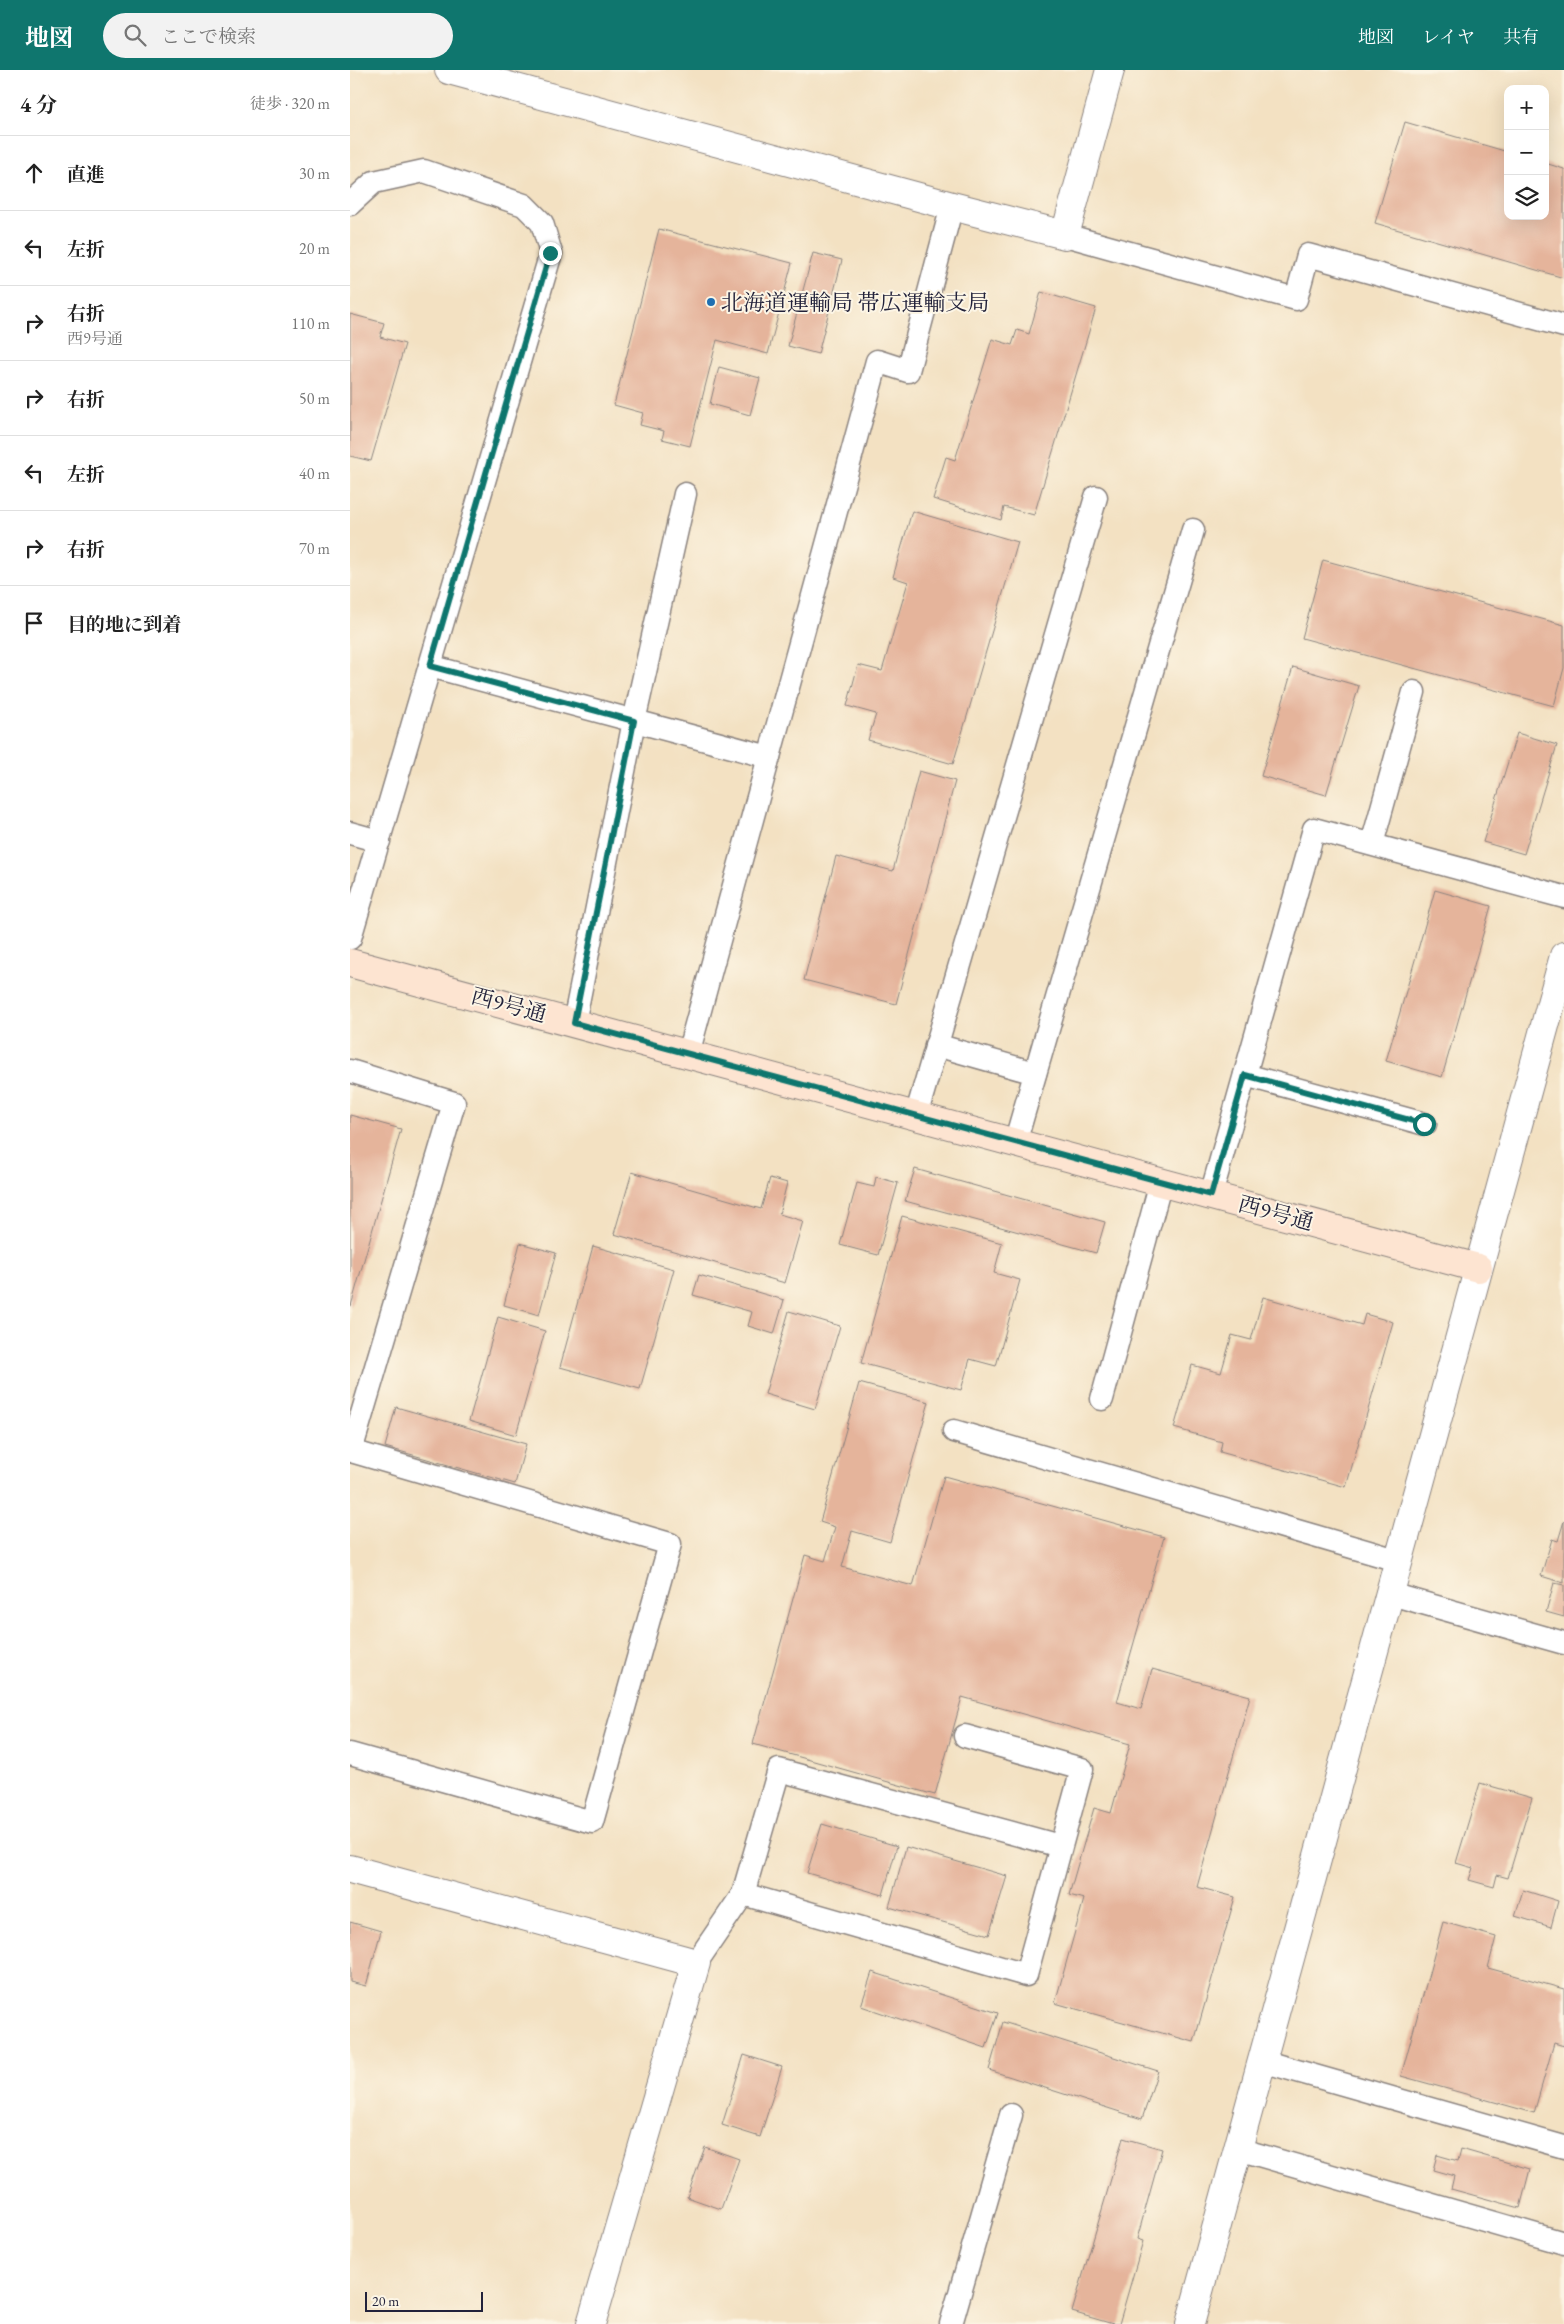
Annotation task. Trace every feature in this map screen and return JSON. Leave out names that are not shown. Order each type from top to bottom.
[{"type":"street","points":[[449,70],[1065,235],[1110,70]]},
{"type":"street","points":[[1190,2324],[1564,956]]},
{"type":"street","name":"西9号通","points":[[350,962],[1478,1268]]},
{"type":"street","points":[[350,1869],[696,1963],[591,2324]]},
{"type":"lane","points":[[350,204],[374,182],[424,171],[524,205],[542,224],[550,253],[350,938]]},
{"type":"lane","points":[[688,1054],[876,361],[908,371],[952,206]]},
{"type":"lane","points":[[1065,235],[1296,299],[1308,255],[1564,326]]},
{"type":"lane","points":[[574,1023],[634,721],[685,494]]},
{"type":"lane","points":[[916,1116],[1096,497]]},
{"type":"lane","points":[[1015,1143],[1193,530]]},
{"type":"lane","points":[[430,666],[769,757]]},
{"type":"lane","points":[[1372,844],[1414,692]]},
{"type":"lane","points":[[1211,1195],[1314,828],[1564,897]]},
{"type":"lane","points":[[350,833],[379,841]]},
{"type":"lane","points":[[936,1045],[1035,1073]]},
{"type":"lane","points":[[350,1071],[454,1103],[350,1450],[670,1544],[592,1822],[350,1754]]},
{"type":"lane","points":[[1245,1075],[1424,1124]]},
{"type":"lane","points":[[1102,1399],[1161,1182]]},
{"type":"lane","points":[[954,1431],[1400,1561]]},
{"type":"lane","points":[[1391,1594],[1564,1643]]},
{"type":"lane","points":[[743,1894],[1026,1975],[1082,1769],[965,1736]]},
{"type":"lane","points":[[696,1963],[743,1894],[779,1770],[1060,1846]]},
{"type":"lane","points":[[1262,2061],[1564,2147]]},
{"type":"lane","points":[[951,2324],[1011,2115]]},
{"type":"lane","points":[[1238,2149],[1564,2243]]},
{"type":"building","points":[[1405,122],[1504,151],[1504,220],[1549,220],[1549,164],[1564,169],[1564,278],[1375,223]]},
{"type":"building","name":"北海道運輸局 帯広運輸支局","points":[[659,229],[792,263],[768,354],[717,340],[690,446],[662,439],[664,431],[640,425],[643,413],[614,405]]},
{"type":"building","points":[[813,253],[842,260],[818,354],[788,346]]},
{"type":"building","points":[[1041,292],[1096,308],[1034,515],[1004,507],[1001,520],[933,499],[946,457],[955,460],[992,339],[1012,345],[1017,330],[1029,334]]},
{"type":"building","points":[[350,314],[384,323],[380,337],[405,344],[371,461],[350,456]]},
{"type":"building","points":[[719,367],[760,378],[750,415],[710,404]]},
{"type":"building","points":[[912,511],[1018,542],[953,764],[868,740],[876,714],[847,706],[858,665],[882,671],[908,582],[893,577]]},
{"type":"building","points":[[1323,560],[1564,625],[1564,668],[1554,706],[1302,638]]},
{"type":"building","points":[[1293,667],[1359,686],[1326,795],[1261,776]]},
{"type":"building","points":[[1517,733],[1557,745],[1524,854],[1483,842]]},
{"type":"building","points":[[919,771],[955,781],[896,1004],[804,980],[836,856],[893,871]]},
{"type":"building","points":[[1435,890],[1491,906],[1442,1077],[1386,1061]]},
{"type":"building","points":[[350,1115],[401,1129],[351,1306],[350,1306]]},
{"type":"building","points":[[915,1169],[1105,1222],[1096,1253],[905,1201]]},
{"type":"building","points":[[632,1172],[761,1209],[770,1178],[787,1183],[779,1214],[803,1221],[785,1283],[614,1234]]},
{"type":"building","points":[[876,1177],[898,1183],[878,1255],[840,1245],[857,1183],[874,1187]]},
{"type":"building","points":[[902,1216],[1002,1243],[994,1273],[1020,1280],[996,1366],[970,1359],[961,1390],[861,1363]]},
{"type":"building","points":[[520,1243],[556,1253],[539,1315],[504,1305]]},
{"type":"building","points":[[593,1246],[674,1269],[640,1389],[560,1367]]},
{"type":"building","points":[[699,1275],[784,1300],[774,1334],[748,1326],[752,1312],[693,1295]]},
{"type":"building","points":[[1263,1297],[1362,1325],[1365,1314],[1393,1322],[1346,1487],[1220,1452],[1222,1442],[1174,1428],[1192,1365],[1221,1373],[1232,1335],[1251,1340]]},
{"type":"building","points":[[789,1311],[840,1326],[815,1409],[765,1394]]},
{"type":"building","points":[[498,1317],[545,1331],[516,1435],[469,1421]]},
{"type":"building","points":[[859,1383],[929,1402],[890,1542],[852,1531],[842,1567],[913,1586],[944,1476],[1164,1537],[1117,1702],[1141,1709],[1152,1669],[1250,1696],[1197,1887],[1235,1897],[1194,2042],[1055,2003],[1084,1899],[1069,1895],[1094,1808],[1111,1813],[1130,1744],[962,1697],[935,1795],[753,1744],[805,1555],[825,1561],[835,1527],[820,1522]]},
{"type":"building","points":[[396,1407],[526,1444],[515,1484],[385,1447]]},
{"type":"building","points":[[1564,1521],[1564,1583],[1541,1576],[1552,1539],[1558,1541]]},
{"type":"building","points":[[1554,1583],[1564,1585],[1564,1617],[1546,1612]]},
{"type":"building","points":[[1480,1783],[1532,1798],[1508,1878],[1497,1875],[1494,1887],[1469,1880],[1473,1868],[1456,1863]]},
{"type":"building","points":[[822,1824],[897,1846],[883,1895],[807,1873]]},
{"type":"building","points":[[906,1847],[1007,1876],[989,1935],[889,1907]]},
{"type":"building","points":[[1523,1890],[1558,1901],[1551,1927],[1515,1916]]},
{"type":"building","points":[[350,1922],[381,1931],[366,1986],[350,1982]]},
{"type":"building","points":[[1443,1922],[1496,1937],[1488,1968],[1564,1989],[1564,2046],[1554,2043],[1534,2113],[1401,2076]]},
{"type":"building","points":[[872,1972],[998,2013],[986,2048],[861,2006]]},
{"type":"building","points":[[1003,2022],[1158,2071],[1142,2119],[989,2070]]},
{"type":"building","points":[[744,2055],[782,2067],[760,2137],[722,2125]]},
{"type":"building","points":[[1123,2138],[1162,2149],[1137,2239],[1143,2241],[1119,2324],[1113,2324],[1072,2312]]},
{"type":"building","points":[[705,2147],[739,2159],[721,2209],[687,2197]]},
{"type":"building","points":[[1461,2149],[1530,2169],[1520,2208],[1451,2189],[1454,2176],[1433,2170],[1437,2155],[1458,2161]]},
{"type":"place","name":"北海道運輸局 帯広運輸支局","points":[[711,302]]},
{"type":"route","points":[[550,253],[430,666],[634,721],[574,1023],[1211,1195],[1245,1075],[1424,1124]]}]
